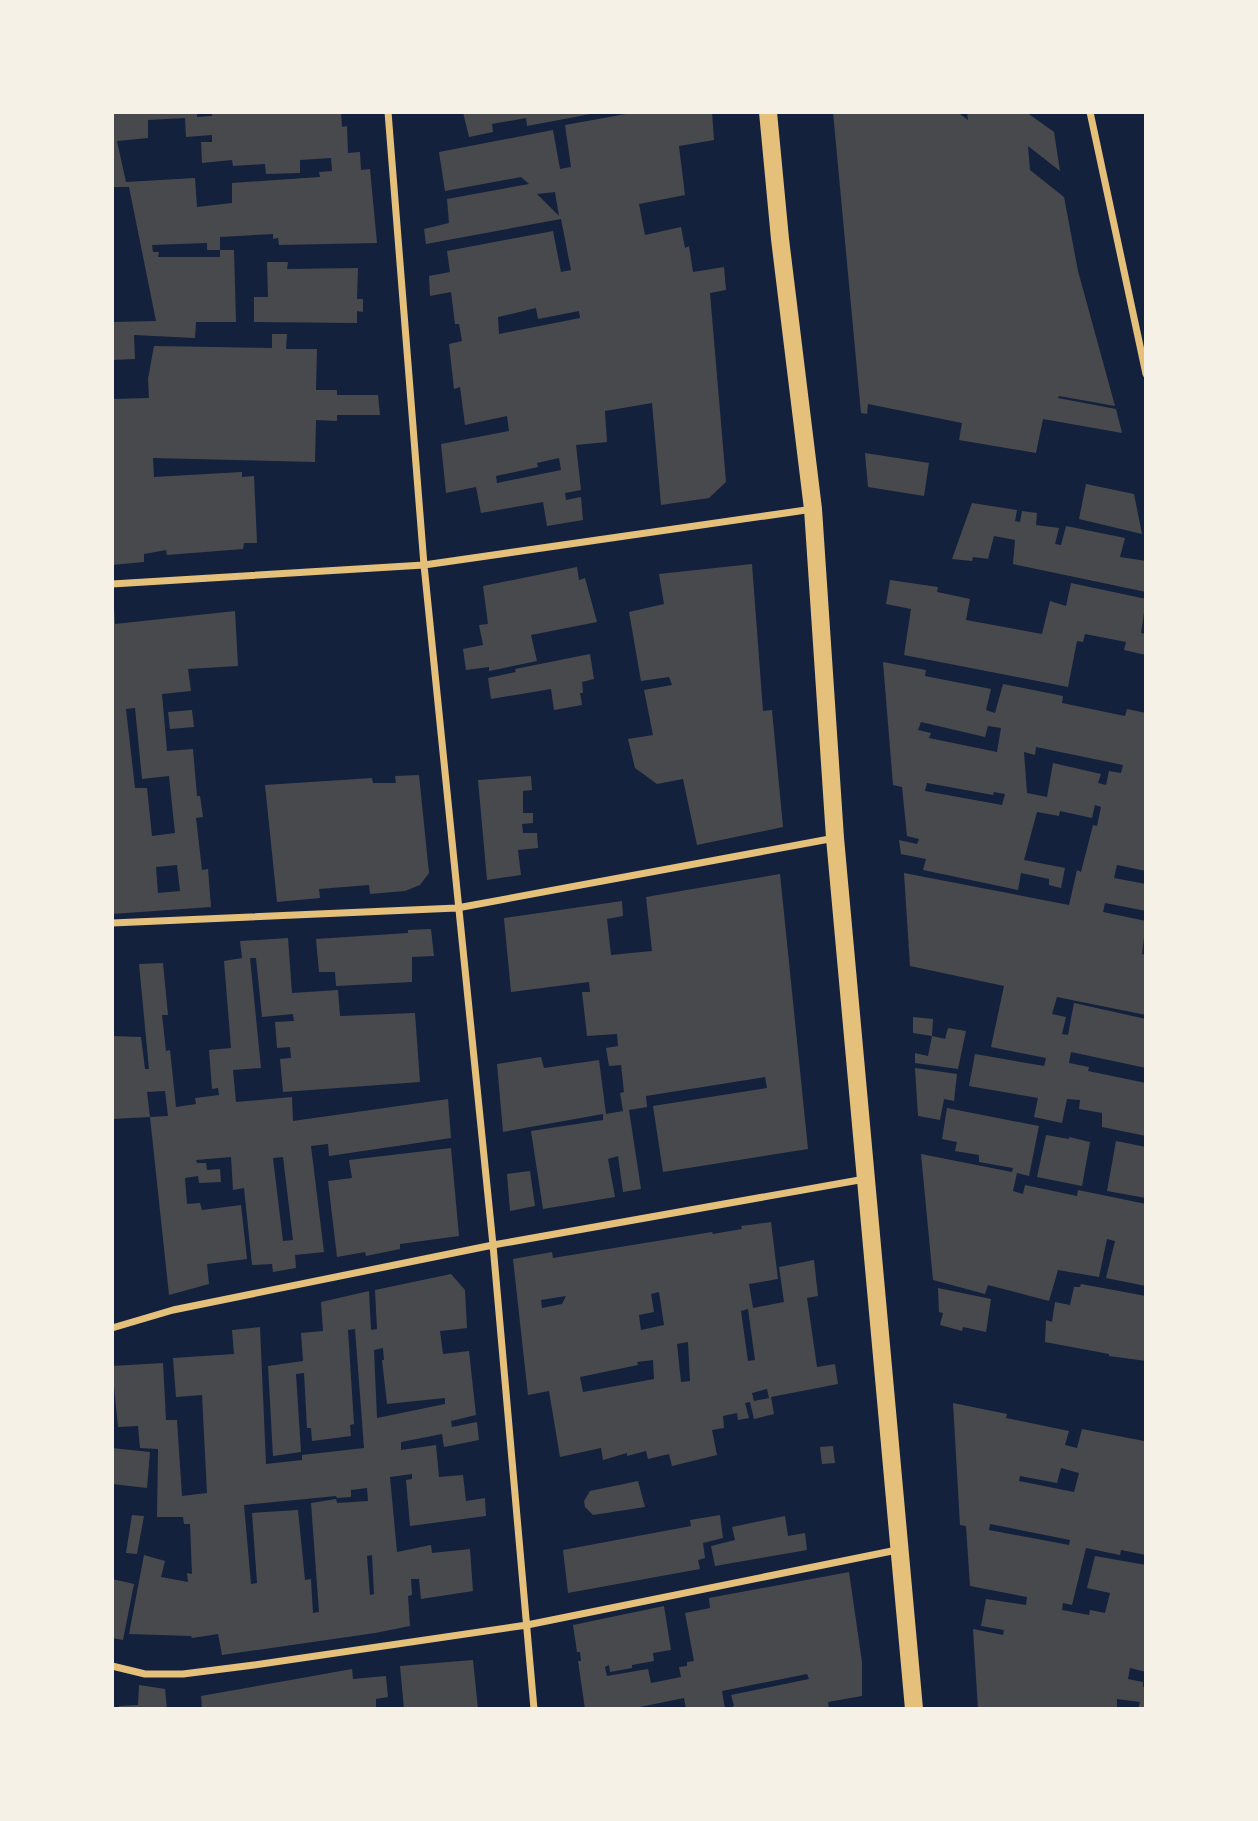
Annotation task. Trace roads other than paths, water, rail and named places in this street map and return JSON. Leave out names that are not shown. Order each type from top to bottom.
[{"type":"main road","points":[[768,112],[780,239],[813,509],[835,838],[914,1709]]},
{"type":"street","points":[[388,112],[424,565],[493,1245],[534,1709]]},
{"type":"street","points":[[1090,112],[1146,374]]},
{"type":"street","points":[[112,584],[424,565],[813,509]]},
{"type":"street","points":[[112,923],[457,908],[835,838]]},
{"type":"street","points":[[112,1328],[173,1310],[493,1245],[866,1178]]},
{"type":"street","points":[[112,1666],[145,1674],[183,1674],[527,1625],[900,1549]]}]
